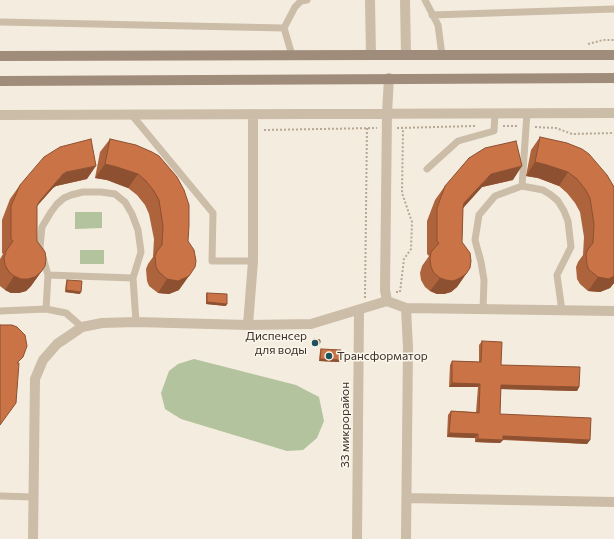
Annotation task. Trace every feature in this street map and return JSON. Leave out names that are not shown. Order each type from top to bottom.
[{"type":"street","points":[[370,0],[371,54]]},
{"type":"street","points":[[405,0],[406,55]]},
{"type":"street","points":[[0,56],[292,56],[371,54],[614,55]]},
{"type":"street","points":[[387,301],[387,113],[389,78]]},
{"type":"street","points":[[0,81],[614,78]]},
{"type":"street","points":[[0,115],[614,113]]},
{"type":"street","points":[[248,325],[252,261],[253,114]]},
{"type":"street","points":[[33,539],[35,379],[43,360],[57,344],[82,327],[102,323],[136,322],[248,325],[311,324],[364,306],[387,301],[406,308],[614,311]]},
{"type":"street","name":"33 микрорайон","points":[[357,539],[364,306]]},
{"type":"street","points":[[406,308],[408,348],[406,539]]},
{"type":"street","points":[[407,498],[614,502]]},
{"type":"lane","points":[[292,56],[284,28],[295,3],[307,0]]},
{"type":"lane","points":[[425,0],[438,25],[442,55]]},
{"type":"lane","points":[[432,15],[614,9]]},
{"type":"lane","points":[[0,22],[284,28]]},
{"type":"lane","points":[[427,169],[458,141],[494,131],[496,113]]},
{"type":"lane","points":[[522,186],[527,113]]},
{"type":"lane","points":[[131,114],[213,213],[212,261],[252,261]]},
{"type":"lane","points":[[482,310],[484,280],[475,240],[479,215],[495,196],[522,186],[543,190],[552,195],[558,201],[568,221],[571,247],[557,275],[562,311]]},
{"type":"lane","points":[[46,309],[48,275],[40,247],[42,227],[57,204],[64,198],[76,193],[89,191],[115,194],[125,202],[132,214],[138,230],[141,252],[133,278],[136,322]]},
{"type":"lane","points":[[48,275],[133,278]]},
{"type":"lane","points":[[0,311],[46,309],[66,313],[82,327]]},
{"type":"lane","points":[[0,496],[34,497]]},
{"type":"path","points":[[364,306],[367,113]]},
{"type":"path","points":[[253,138],[264,130],[367,127],[403,128],[495,126],[556,128],[572,134],[614,133]]},
{"type":"path","points":[[364,306],[386,290],[400,292],[404,259],[411,249],[412,222],[402,193],[403,128]]},
{"type":"green space","points":[[75,212],[102,212],[102,228],[75,229]]},
{"type":"green space","points":[[80,250],[104,250],[104,264],[80,264]]},
{"type":"green space","points":[[194,359],[296,385],[319,397],[324,421],[317,438],[303,450],[287,451],[181,419],[165,409],[161,393],[169,371],[178,364]]},
{"type":"building","points":[[540,137],[567,143],[582,149],[589,154],[607,175],[614,187],[614,276],[609,279],[598,277],[589,270],[587,265],[586,254],[593,243],[594,224],[590,198],[577,179],[568,172],[535,162]]},
{"type":"building","points":[[91,139],[96,166],[66,172],[63,174],[37,206],[37,241],[45,252],[45,266],[35,277],[21,279],[14,276],[9,272],[5,265],[4,258],[6,251],[13,241],[11,239],[11,206],[20,185],[44,157],[60,147]]},
{"type":"building","points":[[110,139],[136,145],[152,152],[159,156],[177,177],[184,190],[189,205],[188,241],[194,250],[196,261],[195,267],[189,276],[178,281],[167,279],[156,267],[155,256],[162,245],[163,226],[159,200],[146,181],[138,174],[105,164]]},
{"type":"building","points":[[516,141],[522,166],[491,174],[464,203],[462,242],[470,253],[470,268],[466,274],[453,281],[440,278],[434,273],[431,267],[430,259],[431,252],[439,243],[437,241],[437,208],[445,186],[469,158],[485,148]]},
{"type":"building","points":[[67,280],[82,281],[81,292],[66,290]]},
{"type":"building","points":[[207,293],[227,294],[227,304],[207,302]]},
{"type":"building","points":[[0,325],[12,325],[17,327],[25,335],[27,346],[23,357],[17,363],[19,363],[16,403],[0,425]]},
{"type":"building","points":[[314,339],[320,340],[320,343],[313,343]]},
{"type":"building","points":[[482,341],[502,342],[501,365],[580,367],[579,387],[501,385],[500,414],[591,418],[590,440],[503,436],[503,440],[478,439],[478,434],[449,433],[451,411],[479,413],[480,384],[452,383],[452,361],[481,362]]},
{"type":"building","name":"Трансформатор","points":[[321,349],[341,350],[340,360],[320,359]]},
{"type":"place","name":"Диспенсер для воды","points":[[315,343]]},
{"type":"place","name":"Трансформатор","points":[[329,356]]}]
